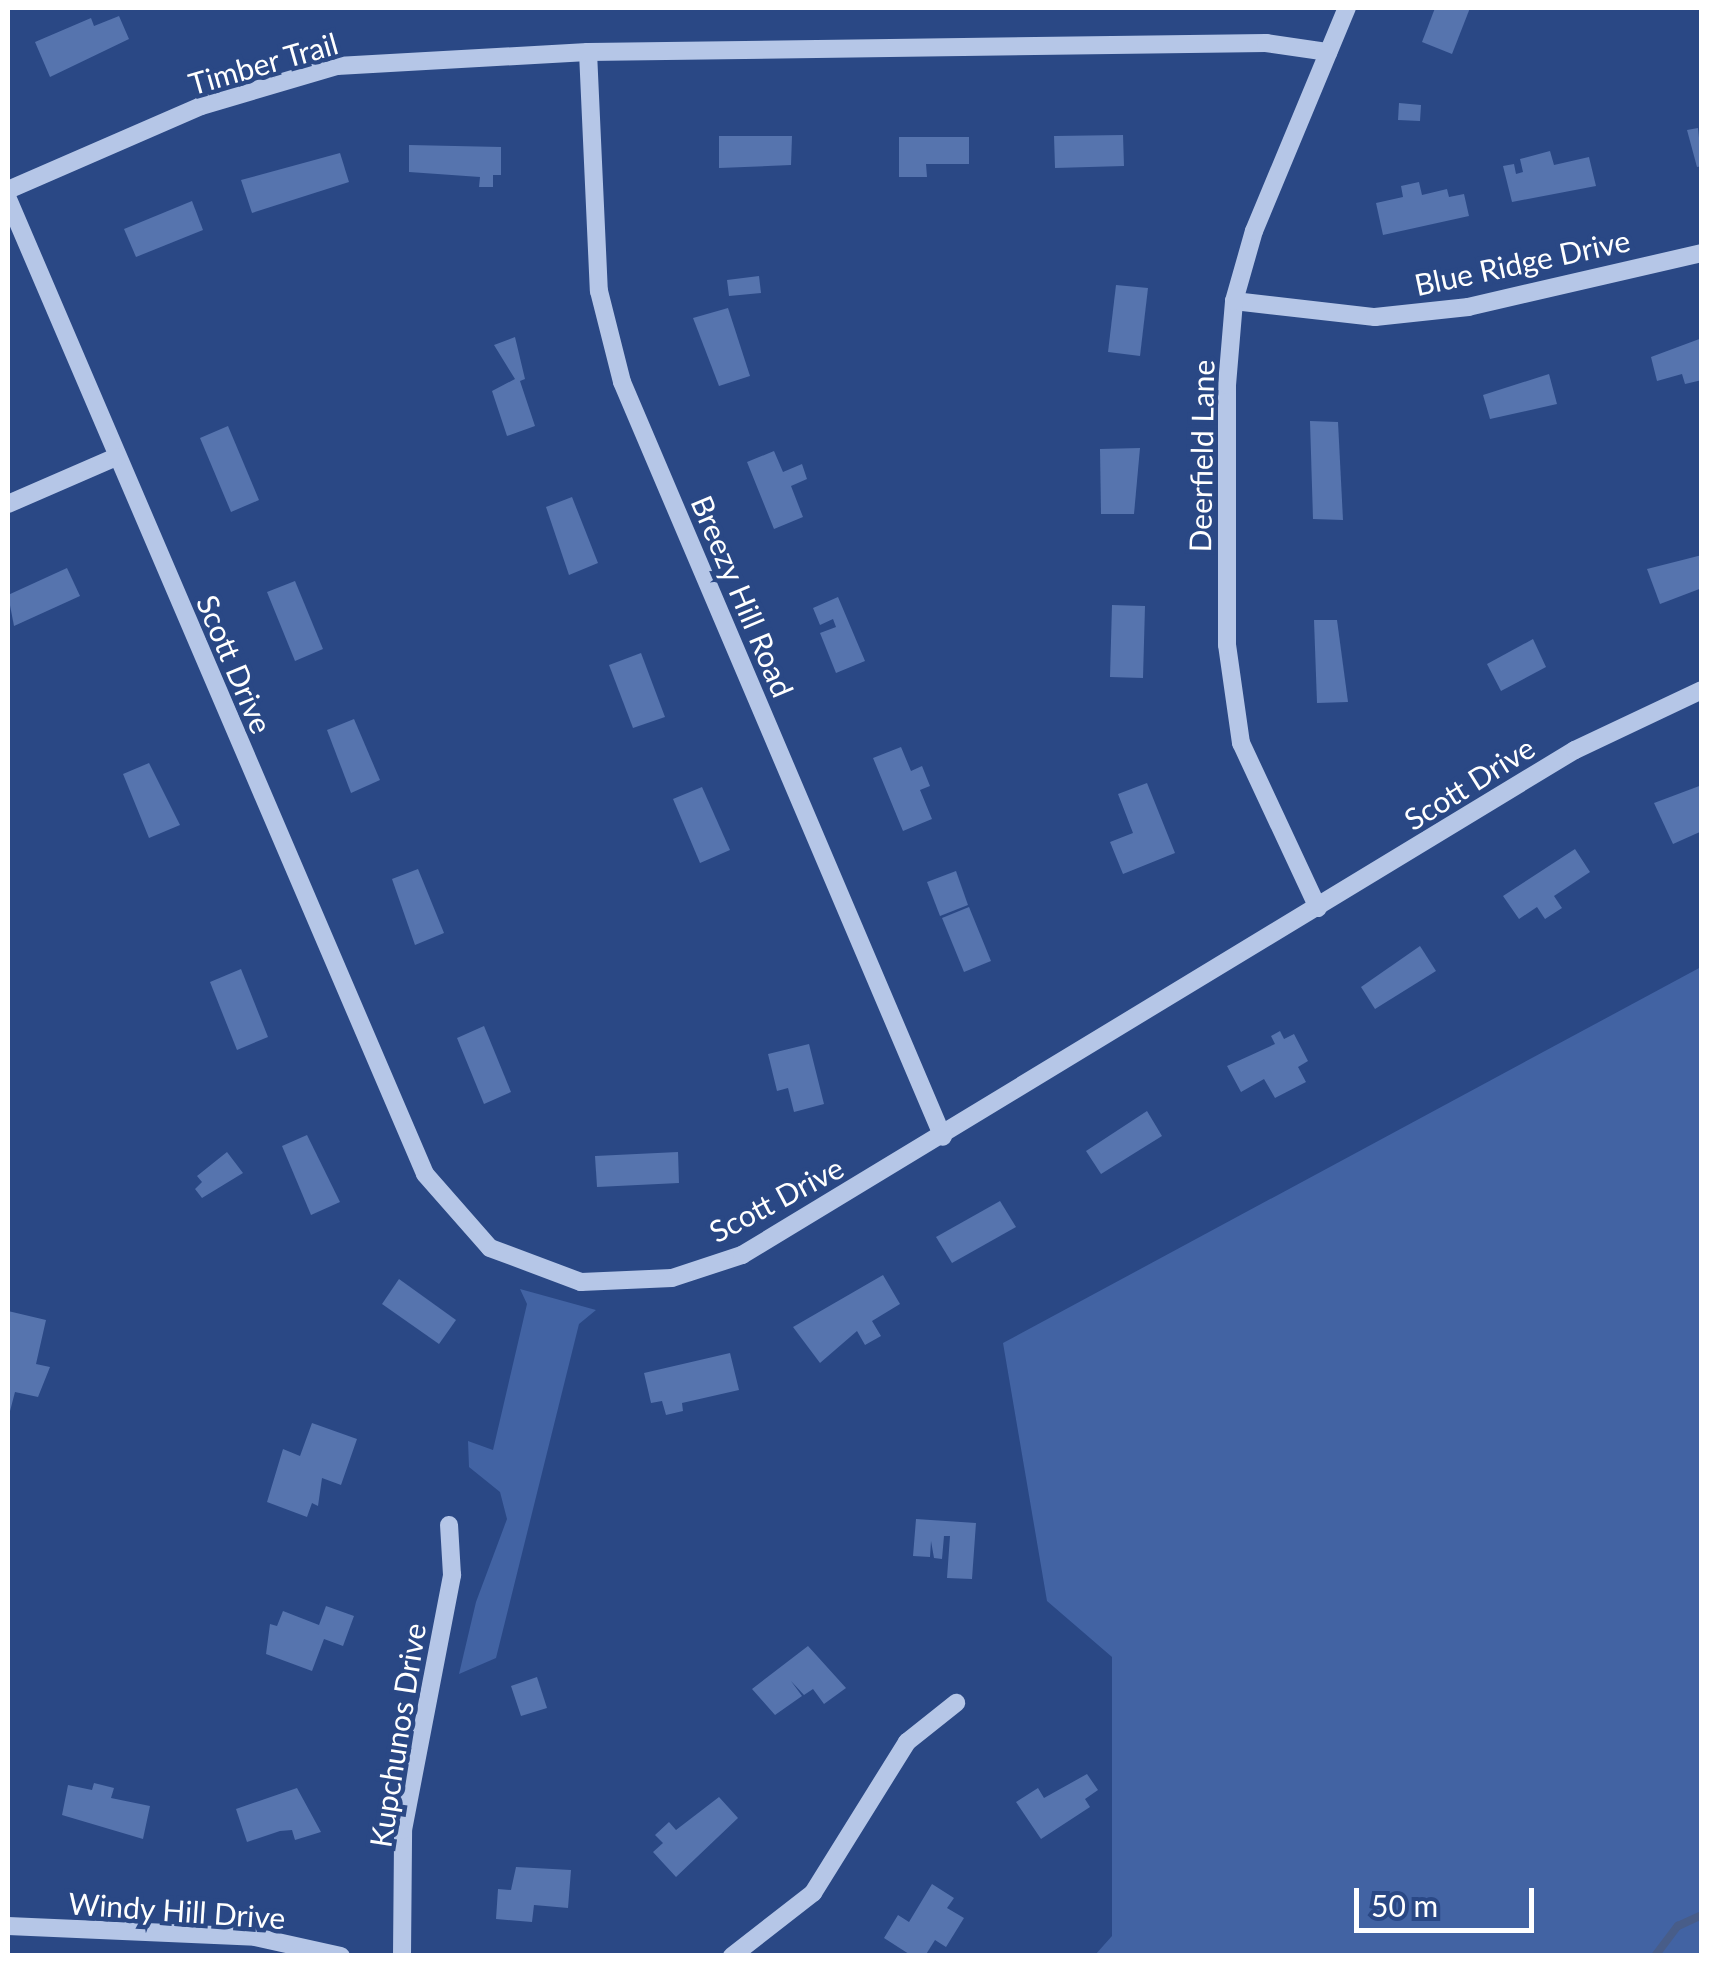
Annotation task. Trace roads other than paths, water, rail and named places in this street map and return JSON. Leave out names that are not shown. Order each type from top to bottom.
[{"type":"street","name":"Deerfield Lane","points":[[1318,908],[1241,743],[1227,645],[1227,385],[1234,302],[1254,231],[1347,8]]},
{"type":"street","name":"Timber Trail","points":[[8,190],[201,106],[337,66],[588,52],[1266,44],[1328,52]]},
{"type":"street","name":"Breezy Hill Road","points":[[588,52],[599,292],[622,382],[943,1137]]},
{"type":"street","name":"Scott Drive","points":[[8,198],[425,1174],[490,1248],[581,1282],[672,1278],[742,1255],[943,1137],[1575,750],[1702,690]]},
{"type":"street","name":"Blue Ridge Drive","points":[[1234,302],[1374,317],[1468,306],[1702,253]]},
{"type":"street","points":[[8,504],[116,457]]},
{"type":"street","name":"Kupchunos Drive","points":[[402,1956],[403,1830],[452,1575],[449,1525]]},
{"type":"street","points":[[732,1956],[812,1893],[908,1742],[956,1703]]},
{"type":"street","name":"Windy Hill Drive","points":[[8,1926],[255,1937],[341,1956]]},
{"type":"waterway","points":[[1655,1956],[1678,1926],[1702,1915]]}]
